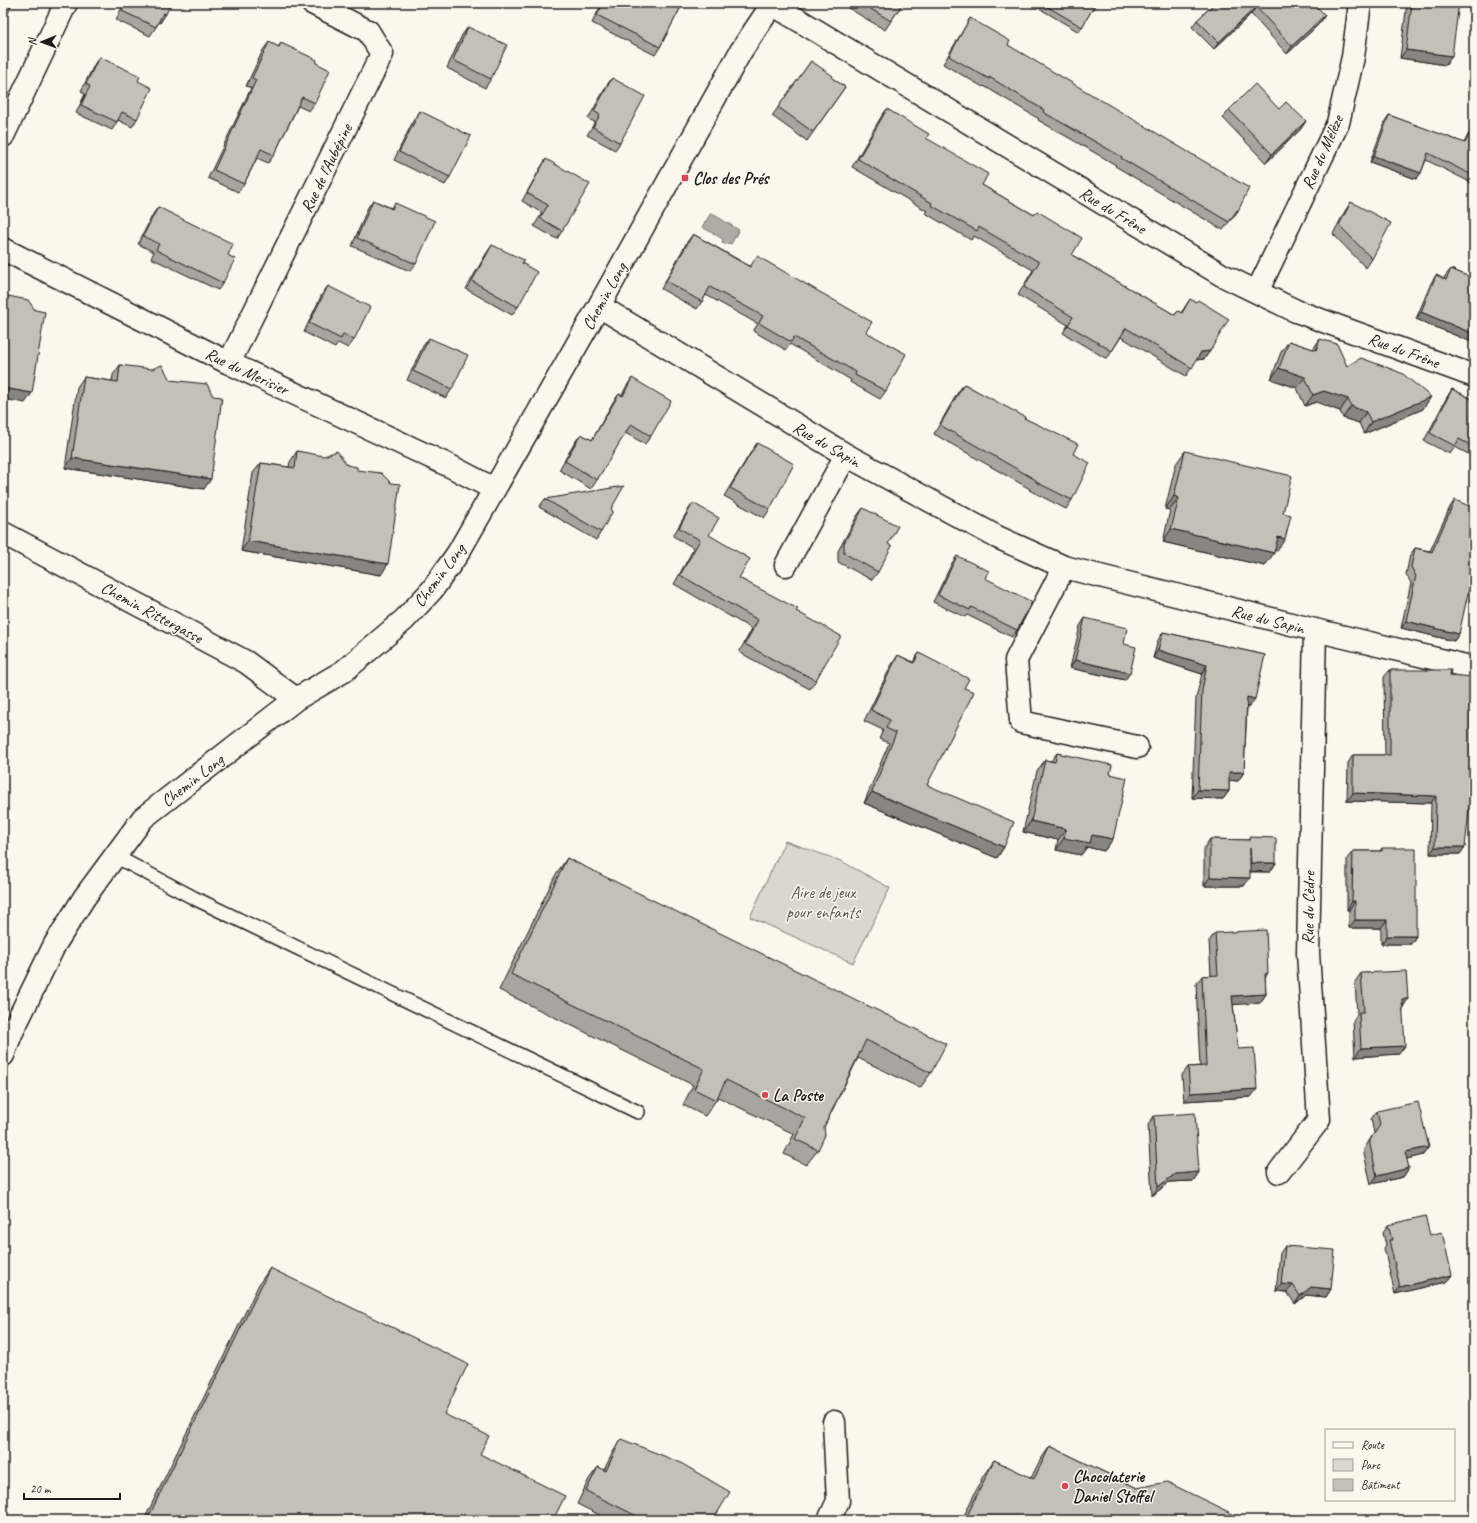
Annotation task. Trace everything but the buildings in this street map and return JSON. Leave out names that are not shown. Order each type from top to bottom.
[{"type":"street","points":[[3,136],[66,3]]},
{"type":"street","name":"Rue de l'Aubépine","points":[[229,363],[382,54],[368,31],[312,3]]},
{"type":"street","name":"Rue du Mélèze","points":[[1257,292],[1338,123],[1353,57],[1360,3]]},
{"type":"street","name":"Rue du Frêne","points":[[772,4],[1222,275],[1296,311],[1474,376]]},
{"type":"street","name":"Chemin Long","points":[[3,1055],[55,944],[84,898],[143,818],[296,699],[344,671],[409,615],[432,590],[458,553],[742,51],[772,4]]},
{"type":"street","name":"Rue du Merisier","points":[[3,249],[229,363],[452,466],[494,489]]},
{"type":"street","name":"Rue du Sapin","points":[[598,306],[846,455],[996,537],[1064,567],[1474,668]]},
{"type":"street","points":[[786,565],[846,455]]},
{"type":"street","name":"Chemin Rittergasse","points":[[3,533],[246,662],[296,699]]},
{"type":"street","points":[[1064,567],[1016,660],[1021,722],[1137,747]]},
{"type":"street","name":"Rue du Cèdre","points":[[1279,1172],[1319,1120],[1308,953],[1315,630]]},
{"type":"street","points":[[829,1520],[838,1501],[834,1422]]},
{"type":"lane","points":[[115,856],[194,898],[638,1112]]},
{"type":"green space","name":"Aire de jeux pour enfants","points":[[785,841],[841,861],[890,888],[853,963],[750,917]]},
{"type":"shaded area","points":[[711,213],[739,230],[731,244],[724,244],[722,242],[723,239],[702,227]]},
{"type":"place","name":"Clos des Prés","points":[[685,178]]},
{"type":"place","name":"La Poste","points":[[765,1095]]},
{"type":"place","name":"Chocolaterie Daniel Stoffel","points":[[1065,1486]]}]
